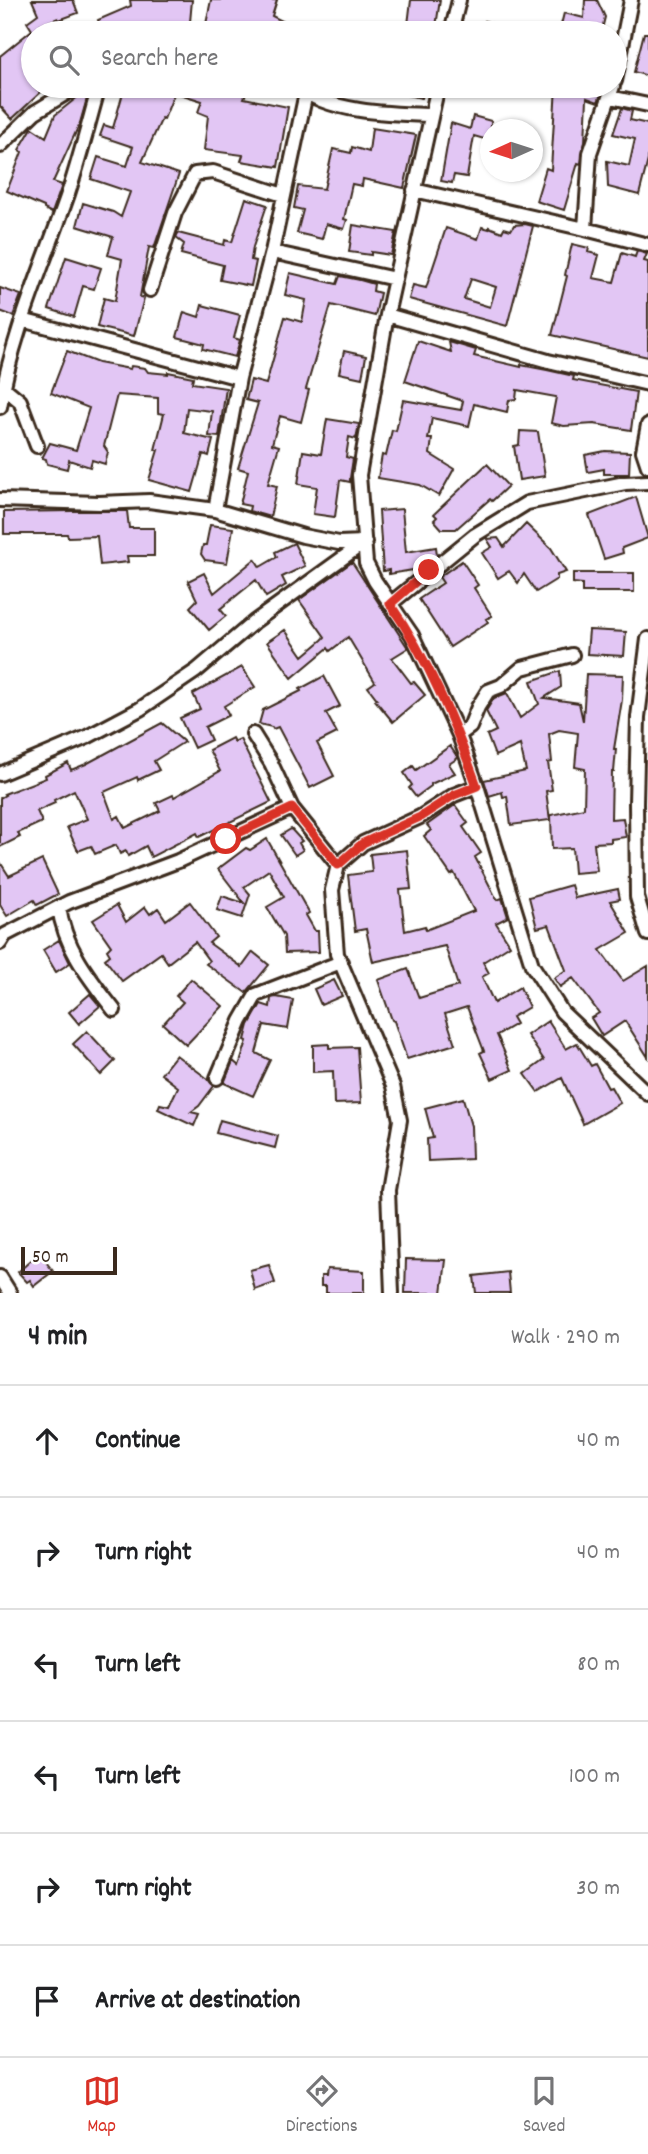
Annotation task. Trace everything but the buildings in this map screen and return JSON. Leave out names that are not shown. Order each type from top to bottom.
[{"type":"street","points":[[454,21],[459,0]]},
{"type":"street","points":[[627,21],[631,0]]},
{"type":"street","points":[[627,95],[648,105]]},
{"type":"street","points":[[0,146],[36,112],[59,98]]},
{"type":"street","points":[[0,407],[22,320],[69,191],[96,98]]},
{"type":"street","points":[[215,510],[239,378],[296,148],[301,98]]},
{"type":"street","points":[[322,98],[336,104],[386,114],[430,115]]},
{"type":"street","points":[[435,98],[387,315],[359,475],[366,563],[412,635],[458,735],[477,786],[532,965],[562,1012],[648,1094]]},
{"type":"street","points":[[585,229],[590,153],[609,98]]},
{"type":"street","points":[[150,290],[174,212],[195,174],[214,172],[283,195]]},
{"type":"street","points":[[414,190],[648,245]]},
{"type":"street","points":[[272,252],[395,279]]},
{"type":"street","points":[[387,315],[548,360],[648,384]]},
{"type":"street","points":[[22,320],[239,378]]},
{"type":"street","points":[[4,387],[20,401],[37,446]]},
{"type":"street","points":[[648,425],[643,451],[648,466]]},
{"type":"street","points":[[390,604],[475,535],[527,503],[625,483],[648,482]]},
{"type":"street","points":[[0,500],[99,503],[149,501],[215,510],[303,536],[340,543],[365,542]]},
{"type":"street","points":[[0,774],[87,737],[140,709],[196,671],[254,622],[365,542]]},
{"type":"street","points":[[648,640],[638,717],[635,803],[637,897],[648,934]]},
{"type":"street","points":[[458,735],[470,727],[488,691],[501,686],[523,667],[572,655]]},
{"type":"street","points":[[253,734],[271,763],[292,808],[338,865]]},
{"type":"street","points":[[392,1293],[388,1190],[400,1120],[393,1086],[337,954],[332,890],[338,865],[363,843],[420,817],[454,795],[477,786]]},
{"type":"street","points":[[0,943],[5,935],[59,907],[178,861],[292,808]]},
{"type":"street","points":[[59,907],[61,925],[69,944],[114,1010]]},
{"type":"street","points":[[217,1078],[241,1021],[256,995],[341,962]]},
{"type":"street","points":[[0,1276],[10,1293]]},
{"type":"route","points":[[226,839],[292,808],[338,865],[363,843],[420,817],[454,795],[477,786],[437,684],[412,635],[390,604],[429,570]]}]
